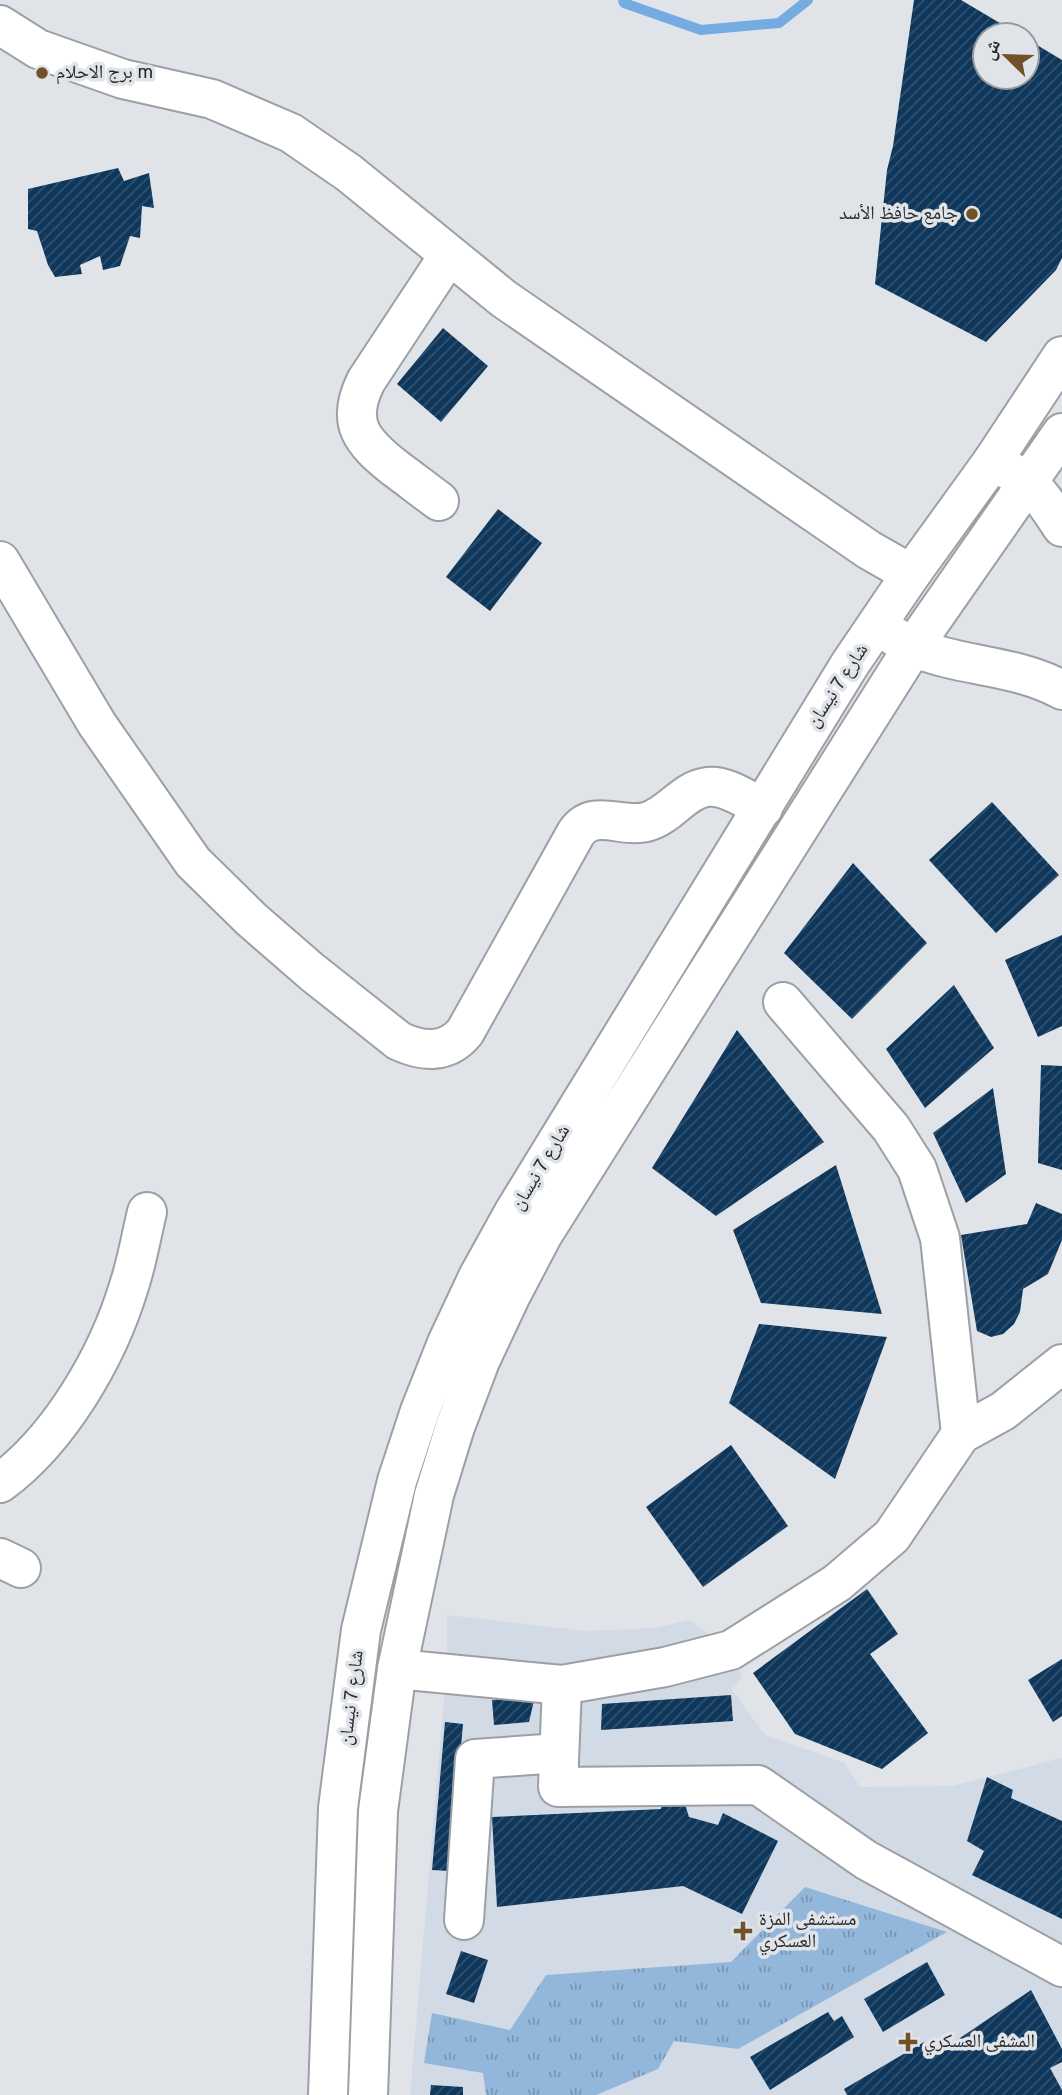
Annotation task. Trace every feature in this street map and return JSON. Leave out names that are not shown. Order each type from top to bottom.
[{"type":"main road","points":[[0,25],[38,49],[123,79],[212,99],[291,133],[349,173],[515,307],[869,550],[911,573]]},
{"type":"main road","points":[[439,501],[375,452],[362,437],[356,419],[357,399],[366,381],[449,255]]},
{"type":"main road","name":"شارع 7 نيسان","points":[[328,2095],[338,1808],[361,1630],[397,1481],[420,1411],[452,1332],[478,1277],[514,1212],[850,664],[911,573],[992,462],[1062,356]]},
{"type":"main road","name":"شارع 7 نيسان","points":[[368,2095],[378,1811],[397,1669],[434,1495],[472,1383],[510,1297],[542,1234],[913,647],[1062,433]]},
{"type":"main road","points":[[992,462],[1014,471],[1030,482],[1062,527]]},
{"type":"main road","points":[[0,561],[97,724],[193,862],[251,919],[312,972],[399,1041],[410,1046],[432,1050],[446,1048],[458,1041],[465,1032],[580,826],[596,819],[628,824],[660,818],[691,792],[707,786],[721,788],[763,807]]},
{"type":"main road","points":[[878,625],[913,647],[1028,675],[1062,690]]},
{"type":"main road","points":[[783,1002],[891,1128],[917,1170],[940,1238],[961,1434]]},
{"type":"main road","points":[[0,1483],[31,1455],[60,1420],[92,1372],[130,1286],[147,1212]]},
{"type":"main road","points":[[397,1669],[562,1685],[665,1667],[731,1650],[836,1583],[892,1536],[961,1434],[1003,1411],[1062,1364]]},
{"type":"main road","points":[[562,1685],[558,1787],[758,1785],[866,1860],[1062,1967]]},
{"type":"main road","points":[[464,1920],[475,1759],[559,1752]]},
{"type":"shaded area","name":"مستشفى المزة العسكري","points":[[447,1615],[585,1631],[656,1628],[689,1620],[731,1650],[742,1677],[732,1690],[765,1735],[845,1763],[860,1787],[953,1786],[1062,1758],[1062,2095],[410,2095],[447,1664]]},
{"type":"green space","points":[[805,1887],[947,1932],[738,2049],[674,2041],[658,2069],[596,2095],[486,2095],[483,2073],[424,2063],[432,2013],[510,2030],[546,1975],[731,1962]]},
{"type":"building","name":"جامع حافظ الأسد","points":[[914,0],[961,0],[996,21],[971,21],[971,91],[1041,91],[1041,47],[1062,60],[1062,258],[1056,270],[986,342],[875,284],[887,170],[893,146]]},
{"type":"building","points":[[118,168],[124,181],[149,173],[154,208],[142,206],[140,238],[130,236],[120,266],[103,270],[100,256],[80,265],[82,274],[55,277],[48,265],[37,231],[28,229],[28,189]]},
{"type":"building","points":[[443,328],[488,366],[441,422],[397,384]]},
{"type":"building","points":[[498,509],[542,543],[490,611],[446,577]]},
{"type":"building","points":[[992,802],[1059,875],[996,933],[929,860]]},
{"type":"building","points":[[853,863],[927,943],[852,1019],[784,953]]},
{"type":"building","points":[[1062,935],[1062,1026],[1038,1037],[1005,960]]},
{"type":"building","points":[[954,985],[994,1048],[925,1108],[886,1049]]},
{"type":"building","points":[[737,1030],[824,1142],[716,1216],[652,1168]]},
{"type":"building","points":[[1041,1065],[1062,1066],[1062,1170],[1038,1163]]},
{"type":"building","points":[[993,1088],[1006,1174],[966,1203],[933,1133]]},
{"type":"building","points":[[836,1165],[882,1314],[761,1303],[733,1230]]},
{"type":"building","points":[[1036,1203],[1062,1214],[1062,1240],[1048,1274],[1023,1289],[1020,1312],[1014,1324],[1003,1334],[991,1337],[977,1331],[961,1235],[1027,1224]]},
{"type":"building","points":[[759,1324],[887,1337],[835,1479],[729,1403]]},
{"type":"building","points":[[731,1445],[788,1526],[703,1587],[646,1507]]},
{"type":"building","points":[[867,1589],[898,1634],[870,1654],[928,1733],[882,1769],[795,1734],[753,1673]]},
{"type":"building","points":[[1062,1659],[1062,1716],[1053,1722],[1028,1680]]},
{"type":"building","points":[[731,1695],[733,1721],[601,1730],[602,1704]]},
{"type":"building","points":[[535,1696],[529,1722],[494,1725],[492,1700]]},
{"type":"building","points":[[445,1722],[463,1724],[450,1871],[432,1870]]},
{"type":"building","points":[[987,1777],[1013,1790],[1011,1798],[1062,1821],[1062,1919],[972,1875],[984,1851],[967,1841]]},
{"type":"building","points":[[682,1795],[689,1817],[718,1825],[723,1813],[778,1841],[742,1914],[683,1886],[497,1907],[492,1817],[661,1809],[664,1797]]},
{"type":"building","points":[[461,1951],[488,1960],[474,2003],[446,1994]]},
{"type":"building","points":[[927,1962],[945,1995],[883,2032],[864,1999]]},
{"type":"building","points":[[1031,1990],[1062,2049],[1062,2062],[1050,2068],[1062,2095],[847,2095],[844,2089],[924,2042],[932,2057]]},
{"type":"building","points":[[828,2012],[834,2021],[842,2016],[854,2037],[770,2090],[750,2057]]},
{"type":"building","points":[[431,2085],[463,2087],[463,2095],[430,2095]]},
{"type":"waterway","points":[[623,0],[624,3],[701,30],[779,23],[808,0]]},
{"type":"place","name":"برج الاحلام m","points":[[42,73]]},
{"type":"place","name":"جامع حافظ الأسد","points":[[972,214]]},
{"type":"place","name":"مستشفى المزة العسكري","points":[[743,1931]]},
{"type":"place","name":"المشفى العسكري","points":[[908,2042]]}]
